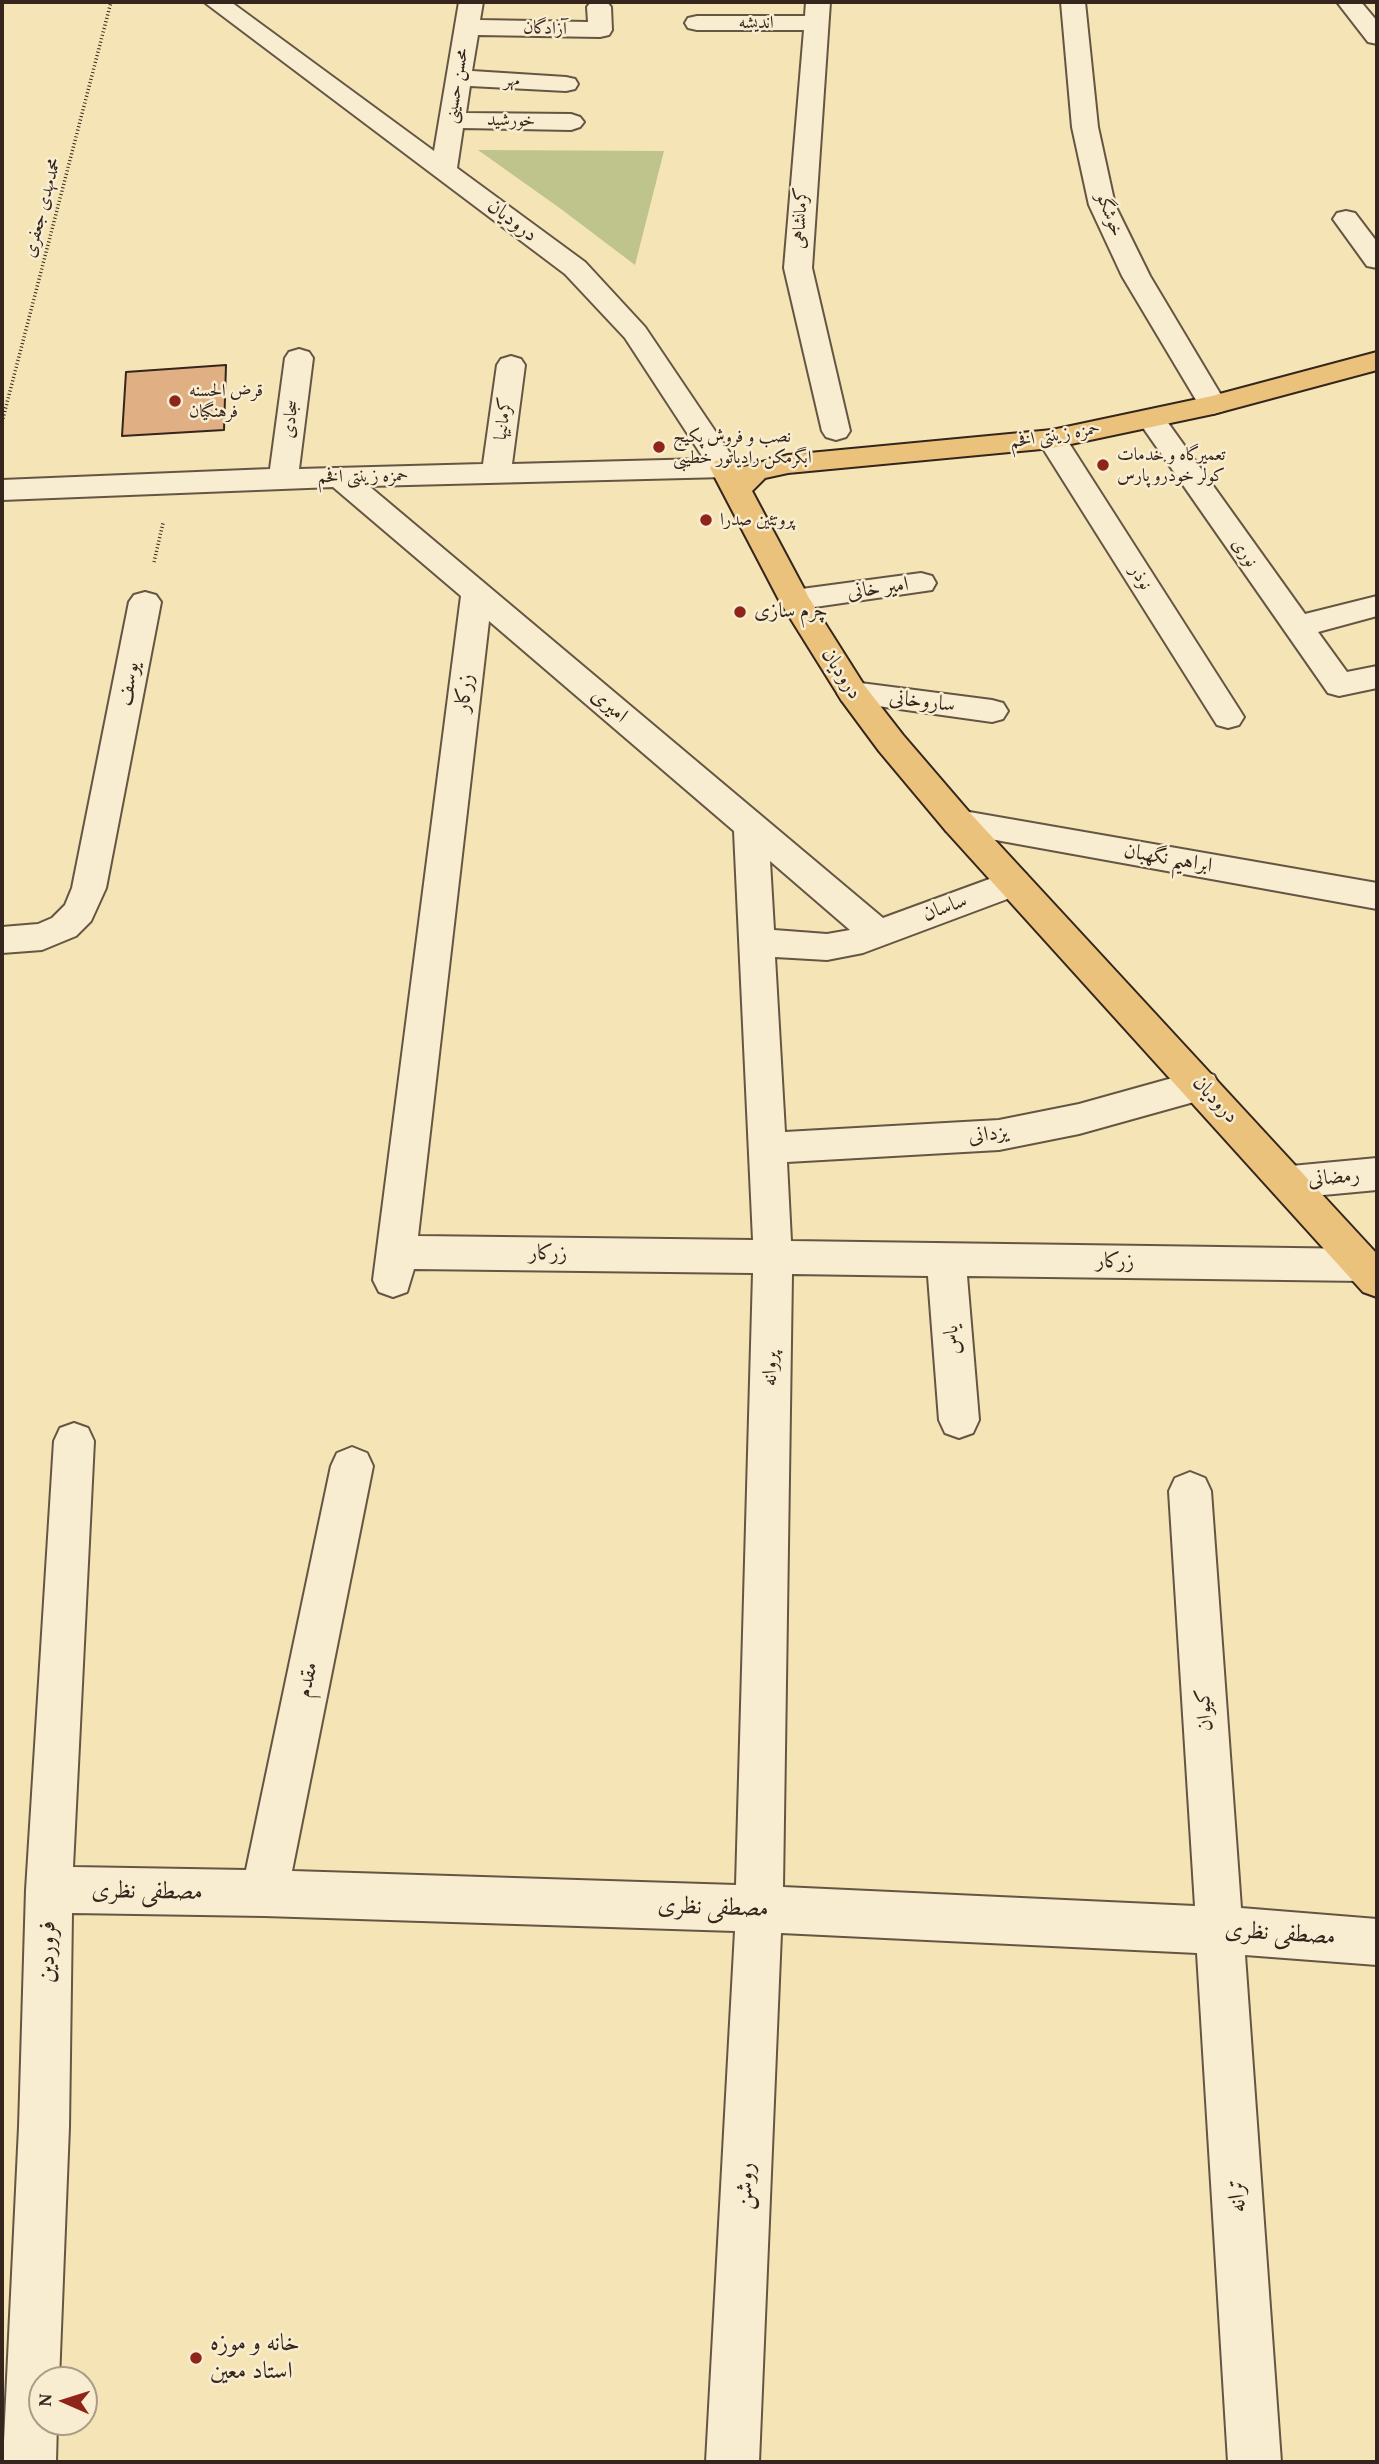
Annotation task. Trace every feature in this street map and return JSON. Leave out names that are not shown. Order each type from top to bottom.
[{"type":"main road","name":"حمزه زینتی افخم","points":[[731,480],[745,479],[755,471],[788,464],[1052,439],[1213,405],[1377,361]]},
{"type":"main road","name":"درودیان","points":[[731,480],[794,600],[853,693],[958,822],[1291,1182],[1371,1273]]},
{"type":"street","name":"درودیان","points":[[216,2],[575,268],[635,333],[731,480]]},
{"type":"street","name":"محسن حسینی","points":[[444,170],[471,2]]},
{"type":"street","name":"خوشگو","points":[[1073,2],[1085,127],[1102,205],[1136,276],[1213,405]]},
{"type":"street","points":[[1349,2],[1377,37]]},
{"type":"street","name":"آزادگان","points":[[467,27],[600,30],[599,7]]},
{"type":"street","name":"اندیشه","points":[[696,23],[817,12]]},
{"type":"street","name":"کرمانشاهی","points":[[817,12],[798,268],[836,431]]},
{"type":"street","name":"مهر","points":[[458,78],[566,84]]},
{"type":"street","name":"خورشید","points":[[452,120],[571,122]]},
{"type":"street","points":[[1346,219],[1377,260]]},
{"type":"street","name":"سجادی","points":[[283,479],[299,358]]},
{"type":"street","name":"کرمانیها","points":[[496,474],[511,365]]},
{"type":"street","name":"نوری","points":[[1151,419],[1339,685],[1377,677]]},
{"type":"street","name":"نوذر","points":[[1052,439],[1228,717]]},
{"type":"street","name":"حمزه زینتی افخم","points":[[2,490],[172,481],[496,474],[731,480]]},
{"type":"street","name":"امیری","points":[[341,478],[877,933]]},
{"type":"street","name":"امیر خانی","points":[[794,600],[921,583]]},
{"type":"street","name":"زرکار","points":[[477,592],[395,1266],[773,1258],[946,1259],[1371,1273]]},
{"type":"street","name":"یوسف","points":[[2,940],[42,937],[64,927],[79,912],[89,888],[145,602]]},
{"type":"street","points":[[1296,627],[1377,606]]},
{"type":"street","name":"ساروخانی","points":[[853,693],[992,711]]},
{"type":"street","name":"ابراهیم نگهبان","points":[[958,822],[1377,896]]},
{"type":"street","name":"پروانه","points":[[751,828],[773,1258],[760,1909]]},
{"type":"street","name":"ساسان","points":[[756,942],[827,947],[851,944],[1014,883]]},
{"type":"street","name":"یزدانی","points":[[769,1148],[999,1135],[1079,1119],[1201,1084]]},
{"type":"street","name":"رمضانی","points":[[1291,1182],[1377,1174]]},
{"type":"street","name":"یاس","points":[[946,1259],[960,1420]]},
{"type":"street","name":"فروردین","points":[[29,2462],[44,2127],[49,1891],[74,1441]]},
{"type":"street","name":"مقدم","points":[[264,1893],[352,1466]]},
{"type":"street","name":"کیوان","points":[[1190,1491],[1221,1930]]},
{"type":"street","name":"مصطفی نظری","points":[[49,1891],[264,1893],[760,1909],[1317,1935],[1377,1942]]},
{"type":"street","name":"روشن","points":[[732,2462],[760,1909]]},
{"type":"street","name":"ترانه","points":[[1221,1930],[1255,2462]]},
{"type":"path","name":"محمدمهدی جعفری","points":[[2,422],[111,2]]},
{"type":"path","points":[[145,602],[172,481]]},
{"type":"green space","points":[[478,150],[664,151],[635,265],[561,209]]},
{"type":"building","name":"قرض الحسنه فرهنگیان","points":[[226,365],[224,430],[122,436],[126,372]]},
{"type":"place","name":"قرض الحسنه فرهنگیان","points":[[175,401]]},
{"type":"place","name":"نصب و فروش پکیج ابگرمکن رادیاتور خطیبی","points":[[659,447]]},
{"type":"place","name":"تعمیرگاه و خدمات کولر خودرو پارس","points":[[1103,465]]},
{"type":"place","name":"پروتئین صدرا","points":[[706,520]]},
{"type":"place","name":"چرم سازی","points":[[740,612]]},
{"type":"place","name":"خانه و موزه استاد معین","points":[[196,2358]]}]
